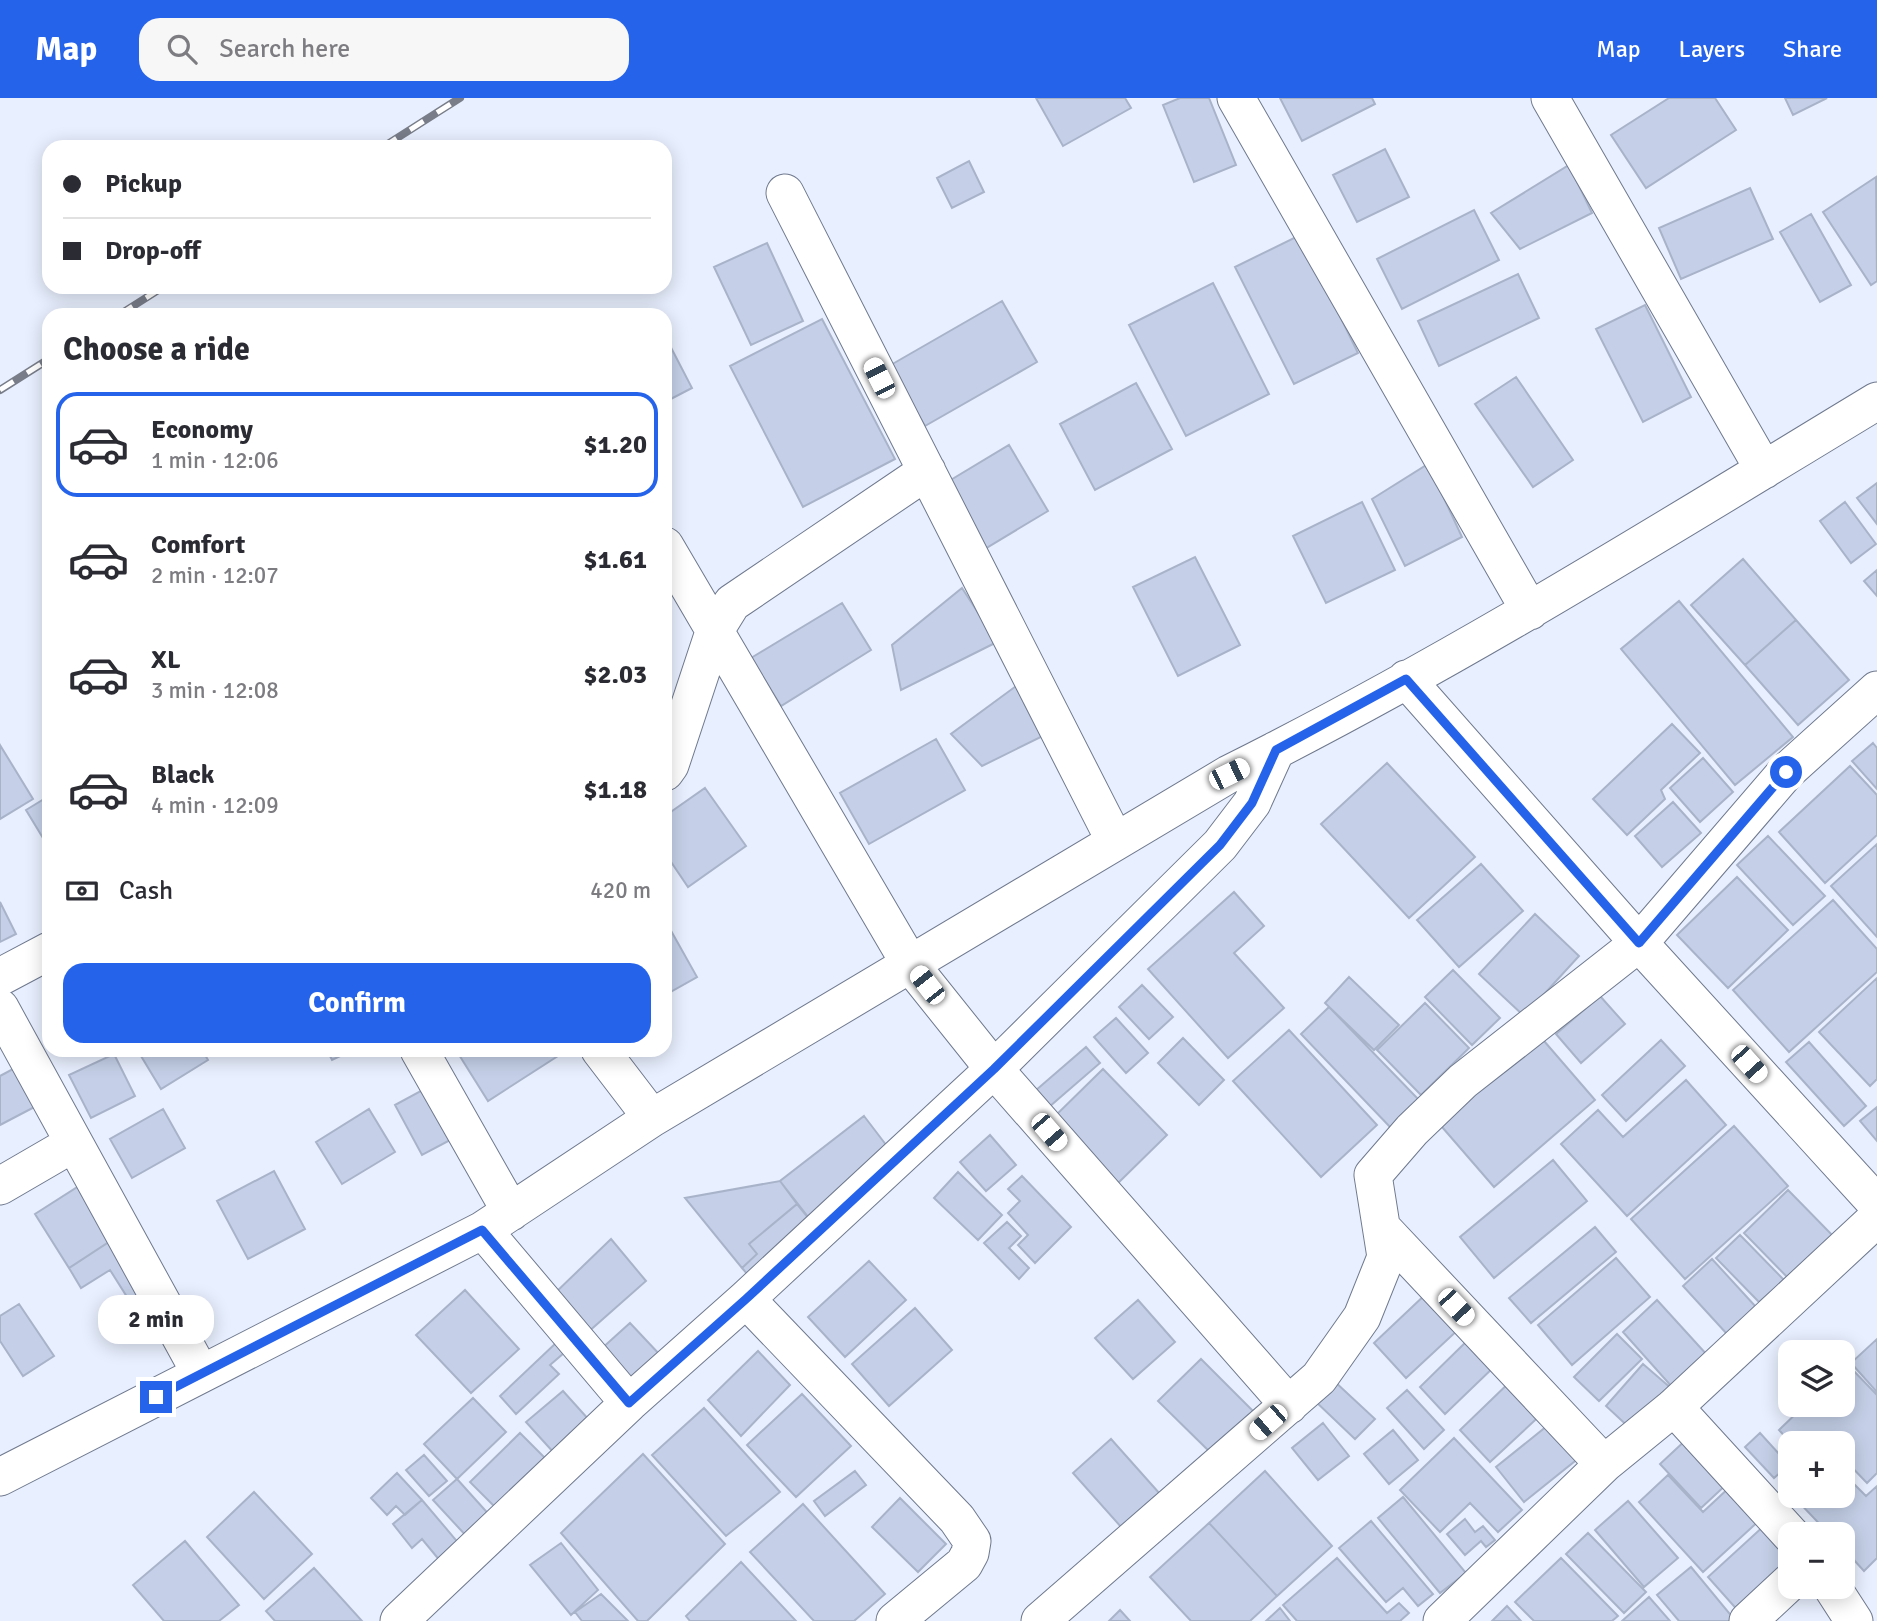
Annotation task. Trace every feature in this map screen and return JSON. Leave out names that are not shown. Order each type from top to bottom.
[{"type":"street","points":[[1236,98],[1530,611]]},
{"type":"street","points":[[1550,98],[1764,470]]},
{"type":"street","points":[[785,192],[1115,841]]},
{"type":"street","points":[[0,1477],[497,1221],[652,1118],[1115,841],[1229,774],[1530,611],[1877,401]]},
{"type":"street","points":[[672,759],[714,632],[732,603],[926,471]]},
{"type":"street","points":[[672,561],[910,964],[994,1069],[1289,1405]]},
{"type":"street","points":[[1406,679],[1639,943],[1877,1204]]},
{"type":"street","points":[[1040,1621],[1319,1378],[1362,1317],[1387,1257],[1373,1175],[1412,1130],[1463,1081],[1639,943],[1786,772],[1873,701]]},
{"type":"street","points":[[398,1621],[629,1403],[746,1299],[994,1069],[1220,845],[1252,803],[1276,750]]},
{"type":"street","points":[[0,978],[42,955]]},
{"type":"street","points":[[0,1008],[201,1374]]},
{"type":"street","points":[[422,1057],[497,1221],[629,1403]]},
{"type":"street","points":[[605,1057],[652,1118]]},
{"type":"street","points":[[0,1186],[74,1143]]},
{"type":"street","points":[[1442,1621],[1604,1464],[1674,1407],[1877,1218]]},
{"type":"street","points":[[1382,1228],[1604,1464]]},
{"type":"street","points":[[746,1299],[957,1519],[972,1541],[964,1564],[895,1621]]},
{"type":"street","points":[[1674,1407],[1779,1522]]},
{"type":"street","points":[[1748,1621],[1778,1593]]},
{"type":"street","points":[[1840,1599],[1854,1621]]},
{"type":"building","points":[[1036,98],[1125,98],[1131,108],[1063,146]]},
{"type":"building","points":[[1180,98],[1209,98],[1236,165],[1194,182],[1163,105]]},
{"type":"building","points":[[1280,98],[1372,98],[1375,104],[1302,141]]},
{"type":"building","points":[[1669,98],[1715,98],[1736,130],[1646,188],[1611,135]]},
{"type":"building","points":[[1785,98],[1827,98],[1793,115]]},
{"type":"building","points":[[1385,149],[1409,197],[1357,222],[1333,175]]},
{"type":"building","points":[[969,161],[984,192],[952,208],[937,178]]},
{"type":"building","points":[[1569,165],[1592,213],[1520,249],[1491,213]]},
{"type":"building","points":[[1876,177],[1877,281],[1871,285],[1823,212]]},
{"type":"building","points":[[1750,188],[1773,239],[1681,279],[1659,228]]},
{"type":"building","points":[[1474,210],[1499,260],[1402,309],[1377,259]]},
{"type":"building","points":[[1811,214],[1851,285],[1820,302],[1780,232]]},
{"type":"building","points":[[1300,235],[1358,353],[1294,384],[1235,267]]},
{"type":"building","points":[[767,243],[803,321],[751,345],[714,267]]},
{"type":"building","points":[[1518,274],[1539,318],[1439,366],[1418,321]]},
{"type":"building","points":[[1213,283],[1269,394],[1186,436],[1129,325]]},
{"type":"building","points":[[1002,301],[1037,362],[925,426],[889,366]]},
{"type":"building","points":[[1645,305],[1691,397],[1643,422],[1596,329]]},
{"type":"building","points":[[822,319],[895,459],[803,507],[730,366]]},
{"type":"building","points":[[672,349],[692,388],[672,398]]},
{"type":"building","points":[[1516,377],[1573,460],[1533,487],[1475,404]]},
{"type":"building","points":[[1136,383],[1172,449],[1095,490],[1060,424]]},
{"type":"building","points":[[1009,445],[1048,511],[983,550],[944,484]]},
{"type":"building","points":[[1428,464],[1462,537],[1405,566],[1372,499]]},
{"type":"building","points":[[1877,483],[1877,524],[1857,498]]},
{"type":"building","points":[[1362,502],[1395,570],[1326,603],[1293,536]]},
{"type":"building","points":[[1845,502],[1876,544],[1851,563],[1820,521]]},
{"type":"building","points":[[1195,557],[1240,645],[1178,676],[1133,587]]},
{"type":"building","points":[[1743,559],[1796,620],[1745,665],[1691,605]]},
{"type":"building","points":[[1877,570],[1877,596],[1864,581]]},
{"type":"building","points":[[962,588],[997,642],[901,690],[892,645]]},
{"type":"building","points":[[1679,601],[1793,737],[1735,785],[1621,649]]},
{"type":"building","points":[[842,603],[871,650],[781,706],[751,658]]},
{"type":"building","points":[[1796,620],[1849,680],[1798,725],[1745,665]]},
{"type":"building","points":[[1027,678],[1055,730],[982,766],[951,734]]},
{"type":"building","points":[[1672,724],[1700,753],[1661,790],[1665,799],[1627,835],[1593,799]]},
{"type":"building","points":[[936,739],[965,790],[869,844],[840,793]]},
{"type":"building","points":[[1873,743],[1877,748],[1877,789],[1852,761]]},
{"type":"building","points":[[0,745],[33,799],[0,819]]},
{"type":"building","points":[[1703,758],[1733,792],[1700,822],[1670,788]]},
{"type":"building","points":[[1387,763],[1475,857],[1409,918],[1321,824]]},
{"type":"building","points":[[1850,766],[1877,795],[1877,835],[1825,883],[1779,832]]},
{"type":"building","points":[[705,788],[746,846],[688,887],[672,863],[672,811]]},
{"type":"building","points":[[42,800],[42,836],[26,810]]},
{"type":"building","points":[[1673,802],[1701,833],[1662,867],[1635,836]]},
{"type":"building","points":[[1768,836],[1825,896],[1793,925],[1737,865]]},
{"type":"building","points":[[1877,844],[1877,937],[1831,886]]},
{"type":"building","points":[[1481,864],[1523,911],[1459,967],[1417,920]]},
{"type":"building","points":[[1737,877],[1788,930],[1728,988],[1677,935]]},
{"type":"building","points":[[1234,892],[1264,926],[1234,953],[1284,1008],[1228,1058],[1148,969]]},
{"type":"building","points":[[1833,900],[1877,949],[1877,972],[1789,1052],[1733,990]]},
{"type":"building","points":[[0,902],[16,934],[0,942]]},
{"type":"building","points":[[1535,914],[1579,956],[1524,1016],[1479,974]]},
{"type":"building","points":[[672,932],[697,977],[672,991]]},
{"type":"building","points":[[1453,970],[1500,1018],[1472,1045],[1425,997]]},
{"type":"building","points":[[1349,977],[1399,1025],[1374,1050],[1325,1003]]},
{"type":"building","points":[[1877,978],[1877,1079],[1870,1086],[1819,1032]]},
{"type":"building","points":[[1142,985],[1173,1017],[1149,1039],[1119,1007]]},
{"type":"building","points":[[1600,996],[1625,1024],[1581,1063],[1556,1034]]},
{"type":"building","points":[[1425,1003],[1469,1048],[1421,1095],[1377,1050]]},
{"type":"building","points":[[1329,1007],[1419,1100],[1391,1128],[1301,1034]]},
{"type":"building","points":[[1116,1018],[1148,1053],[1126,1073],[1094,1037]]},
{"type":"building","points":[[1289,1030],[1377,1125],[1321,1177],[1233,1081]]},
{"type":"building","points":[[1538,1034],[1595,1100],[1494,1187],[1436,1120]]},
{"type":"building","points":[[1183,1038],[1224,1080],[1199,1105],[1158,1063]]},
{"type":"building","points":[[1661,1040],[1685,1066],[1626,1121],[1602,1095]]},
{"type":"building","points":[[1809,1042],[1866,1106],[1844,1126],[1786,1062]]},
{"type":"building","points":[[1086,1047],[1100,1063],[1042,1113],[1028,1097]]},
{"type":"building","points":[[108,1057],[116,1057],[135,1096],[91,1118],[69,1075]]},
{"type":"building","points":[[142,1057],[206,1057],[208,1060],[161,1089]]},
{"type":"building","points":[[460,1057],[556,1057],[488,1101]]},
{"type":"building","points":[[24,1063],[44,1102],[0,1125],[0,1076]]},
{"type":"building","points":[[1103,1069],[1167,1135],[1113,1188],[1049,1122]]},
{"type":"building","points":[[1686,1080],[1726,1125],[1627,1216],[1561,1144],[1598,1110],[1623,1137]]},
{"type":"building","points":[[428,1087],[454,1138],[422,1155],[395,1105]]},
{"type":"building","points":[[1877,1107],[1877,1141],[1860,1121]]},
{"type":"building","points":[[163,1109],[185,1148],[132,1178],[110,1139]]},
{"type":"building","points":[[369,1109],[395,1152],[342,1184],[316,1142]]},
{"type":"building","points":[[864,1116],[893,1154],[809,1218],[780,1181]]},
{"type":"building","points":[[1734,1126],[1788,1186],[1685,1279],[1631,1219]]},
{"type":"building","points":[[990,1135],[1016,1165],[986,1191],[960,1162]]},
{"type":"building","points":[[1553,1160],[1587,1201],[1494,1278],[1460,1237]]},
{"type":"building","points":[[274,1171],[305,1229],[248,1259],[217,1201]]},
{"type":"building","points":[[958,1172],[1002,1215],[978,1240],[934,1198]]},
{"type":"building","points":[[1022,1176],[1071,1227],[1035,1263],[1018,1245],[1028,1235],[1008,1213],[1020,1201],[1008,1189]]},
{"type":"building","points":[[780,1181],[797,1204],[749,1244],[757,1254],[742,1268],[685,1198]]},
{"type":"building","points":[[79,1186],[112,1240],[69,1268],[35,1214]]},
{"type":"building","points":[[1788,1190],[1837,1240],[1793,1283],[1744,1233]]},
{"type":"building","points":[[797,1204],[814,1225],[755,1283],[742,1268],[757,1254],[749,1244]]},
{"type":"building","points":[[1007,1222],[1021,1236],[1009,1248],[1029,1268],[1019,1279],[984,1243]]},
{"type":"building","points":[[1595,1227],[1616,1252],[1531,1323],[1509,1298]]},
{"type":"building","points":[[1740,1235],[1784,1280],[1759,1302],[1716,1258]]},
{"type":"building","points":[[611,1239],[646,1281],[587,1333],[553,1295]]},
{"type":"building","points":[[112,1240],[144,1290],[129,1300],[110,1270],[81,1288],[69,1268]]},
{"type":"building","points":[[1616,1258],[1650,1297],[1572,1365],[1538,1325]]},
{"type":"building","points":[[1712,1259],[1756,1307],[1727,1334],[1683,1286]]},
{"type":"building","points":[[869,1261],[906,1300],[845,1357],[808,1317]]},
{"type":"building","points":[[465,1290],[519,1349],[471,1393],[416,1335]]},
{"type":"building","points":[[1428,1292],[1461,1327],[1406,1378],[1374,1343]]},
{"type":"building","points":[[1138,1300],[1175,1342],[1133,1379],[1095,1338]]},
{"type":"building","points":[[1657,1300],[1708,1356],[1673,1388],[1623,1332]]},
{"type":"building","points":[[19,1304],[54,1356],[23,1376],[0,1341],[0,1316]]},
{"type":"building","points":[[915,1308],[952,1350],[889,1406],[852,1364]]},
{"type":"building","points":[[630,1323],[661,1356],[630,1383],[600,1350]]},
{"type":"building","points":[[1617,1334],[1642,1359],[1599,1401],[1574,1377]]},
{"type":"building","points":[[1471,1337],[1497,1364],[1445,1414],[1420,1387]]},
{"type":"building","points":[[1877,1339],[1877,1392],[1855,1367],[1855,1359]]},
{"type":"building","points":[[557,1342],[565,1352],[550,1365],[559,1374],[516,1414],[500,1396]]},
{"type":"building","points":[[758,1351],[790,1385],[741,1436],[708,1400]]},
{"type":"building","points":[[1201,1359],[1256,1414],[1214,1456],[1158,1401]]},
{"type":"building","points":[[1643,1364],[1672,1389],[1633,1431],[1606,1406]]},
{"type":"building","points":[[1855,1372],[1877,1395],[1877,1473],[1867,1483],[1855,1470],[1855,1431],[1779,1430],[1793,1417],[1855,1417]]},
{"type":"building","points":[[1515,1377],[1546,1410],[1490,1462],[1460,1430]]},
{"type":"building","points":[[1333,1380],[1375,1419],[1355,1439],[1314,1400]]},
{"type":"building","points":[[1407,1390],[1444,1430],[1424,1449],[1387,1408]]},
{"type":"building","points":[[563,1391],[590,1421],[555,1454],[526,1422]]},
{"type":"building","points":[[802,1394],[851,1446],[796,1497],[747,1445]]},
{"type":"building","points":[[473,1398],[506,1432],[457,1479],[424,1444]]},
{"type":"building","points":[[704,1408],[780,1492],[726,1536],[652,1455]]},
{"type":"building","points":[[1552,1422],[1580,1457],[1524,1502],[1496,1467]]},
{"type":"building","points":[[1323,1423],[1349,1456],[1318,1480],[1292,1448]]},
{"type":"building","points":[[1393,1430],[1418,1460],[1389,1484],[1364,1454]]},
{"type":"building","points":[[520,1433],[553,1466],[503,1515],[470,1482]]},
{"type":"building","points":[[1760,1433],[1778,1453],[1778,1475],[1774,1478],[1745,1447]]},
{"type":"building","points":[[1454,1438],[1522,1510],[1498,1532],[1470,1503],[1440,1532],[1400,1490]]},
{"type":"building","points":[[1688,1438],[1729,1482],[1701,1508],[1660,1464]]},
{"type":"building","points":[[1111,1439],[1160,1494],[1122,1528],[1073,1473]]},
{"type":"building","points":[[643,1454],[725,1544],[647,1621],[638,1621],[561,1533]]},
{"type":"building","points":[[424,1455],[447,1481],[429,1496],[406,1470]]},
{"type":"building","points":[[855,1471],[866,1485],[825,1516],[814,1501]]},
{"type":"building","points":[[1265,1471],[1332,1546],[1277,1596],[1209,1523]]},
{"type":"building","points":[[397,1473],[422,1500],[405,1515],[396,1506],[387,1515],[371,1498]]},
{"type":"building","points":[[1668,1475],[1703,1512],[1732,1485],[1762,1518],[1703,1572],[1639,1502]]},
{"type":"building","points":[[457,1479],[493,1519],[470,1540],[433,1500]]},
{"type":"building","points":[[1855,1485],[1866,1496],[1877,1486],[1877,1558],[1864,1571],[1855,1561],[1855,1522],[1818,1522],[1804,1508],[1855,1508]]},
{"type":"building","points":[[254,1492],[312,1554],[264,1599],[207,1537]]},
{"type":"building","points":[[1403,1497],[1466,1573],[1440,1593],[1378,1518]]},
{"type":"building","points":[[900,1498],[946,1544],[918,1572],[872,1527]]},
{"type":"building","points":[[422,1500],[461,1546],[441,1562],[422,1539],[412,1548],[393,1524]]},
{"type":"building","points":[[1628,1501],[1678,1558],[1644,1587],[1595,1530]]},
{"type":"building","points":[[803,1504],[885,1594],[854,1621],[814,1621],[750,1552]]},
{"type":"building","points":[[1465,1519],[1475,1532],[1483,1526],[1495,1540],[1486,1547],[1481,1541],[1465,1555],[1447,1534]]},
{"type":"building","points":[[1371,1521],[1433,1594],[1418,1606],[1403,1588],[1386,1602],[1339,1548]]},
{"type":"building","points":[[1209,1523],[1277,1596],[1250,1621],[1191,1621],[1150,1577]]},
{"type":"building","points":[[1766,1524],[1778,1538],[1778,1580],[1741,1614],[1708,1577]]},
{"type":"building","points":[[1588,1533],[1646,1592],[1624,1613],[1566,1554]]},
{"type":"building","points":[[185,1541],[239,1605],[219,1621],[164,1621],[133,1585]]},
{"type":"building","points":[[561,1543],[598,1590],[571,1615],[530,1565]]},
{"type":"building","points":[[1337,1558],[1387,1613],[1399,1603],[1409,1613],[1400,1621],[1297,1621],[1283,1605]]},
{"type":"building","points":[[1561,1558],[1618,1616],[1612,1621],[1534,1621],[1515,1602]]},
{"type":"building","points":[[741,1562],[796,1621],[690,1621],[686,1616]]},
{"type":"building","points":[[1691,1567],[1734,1619],[1679,1621],[1657,1595]]},
{"type":"building","points":[[314,1568],[362,1621],[275,1621],[266,1611]]},
{"type":"building","points":[[601,1594],[628,1621],[582,1621],[575,1612]]},
{"type":"building","points":[[1649,1597],[1670,1621],[1622,1621]]},
{"type":"building","points":[[1507,1606],[1521,1621],[1492,1621]]},
{"type":"building","points":[[1280,1608],[1290,1621],[1266,1621]]},
{"type":"building","points":[[1120,1610],[1130,1621],[1109,1621]]},
{"type":"railway","points":[[394,140],[460,98]]},
{"type":"railway","points":[[130,308],[152,294]]},
{"type":"railway","points":[[0,390],[42,363]]},
{"type":"route","points":[[156,1397],[482,1230],[629,1403],[746,1299],[994,1069],[1220,845],[1252,803],[1276,750],[1406,679],[1639,943],[1786,772]]}]
